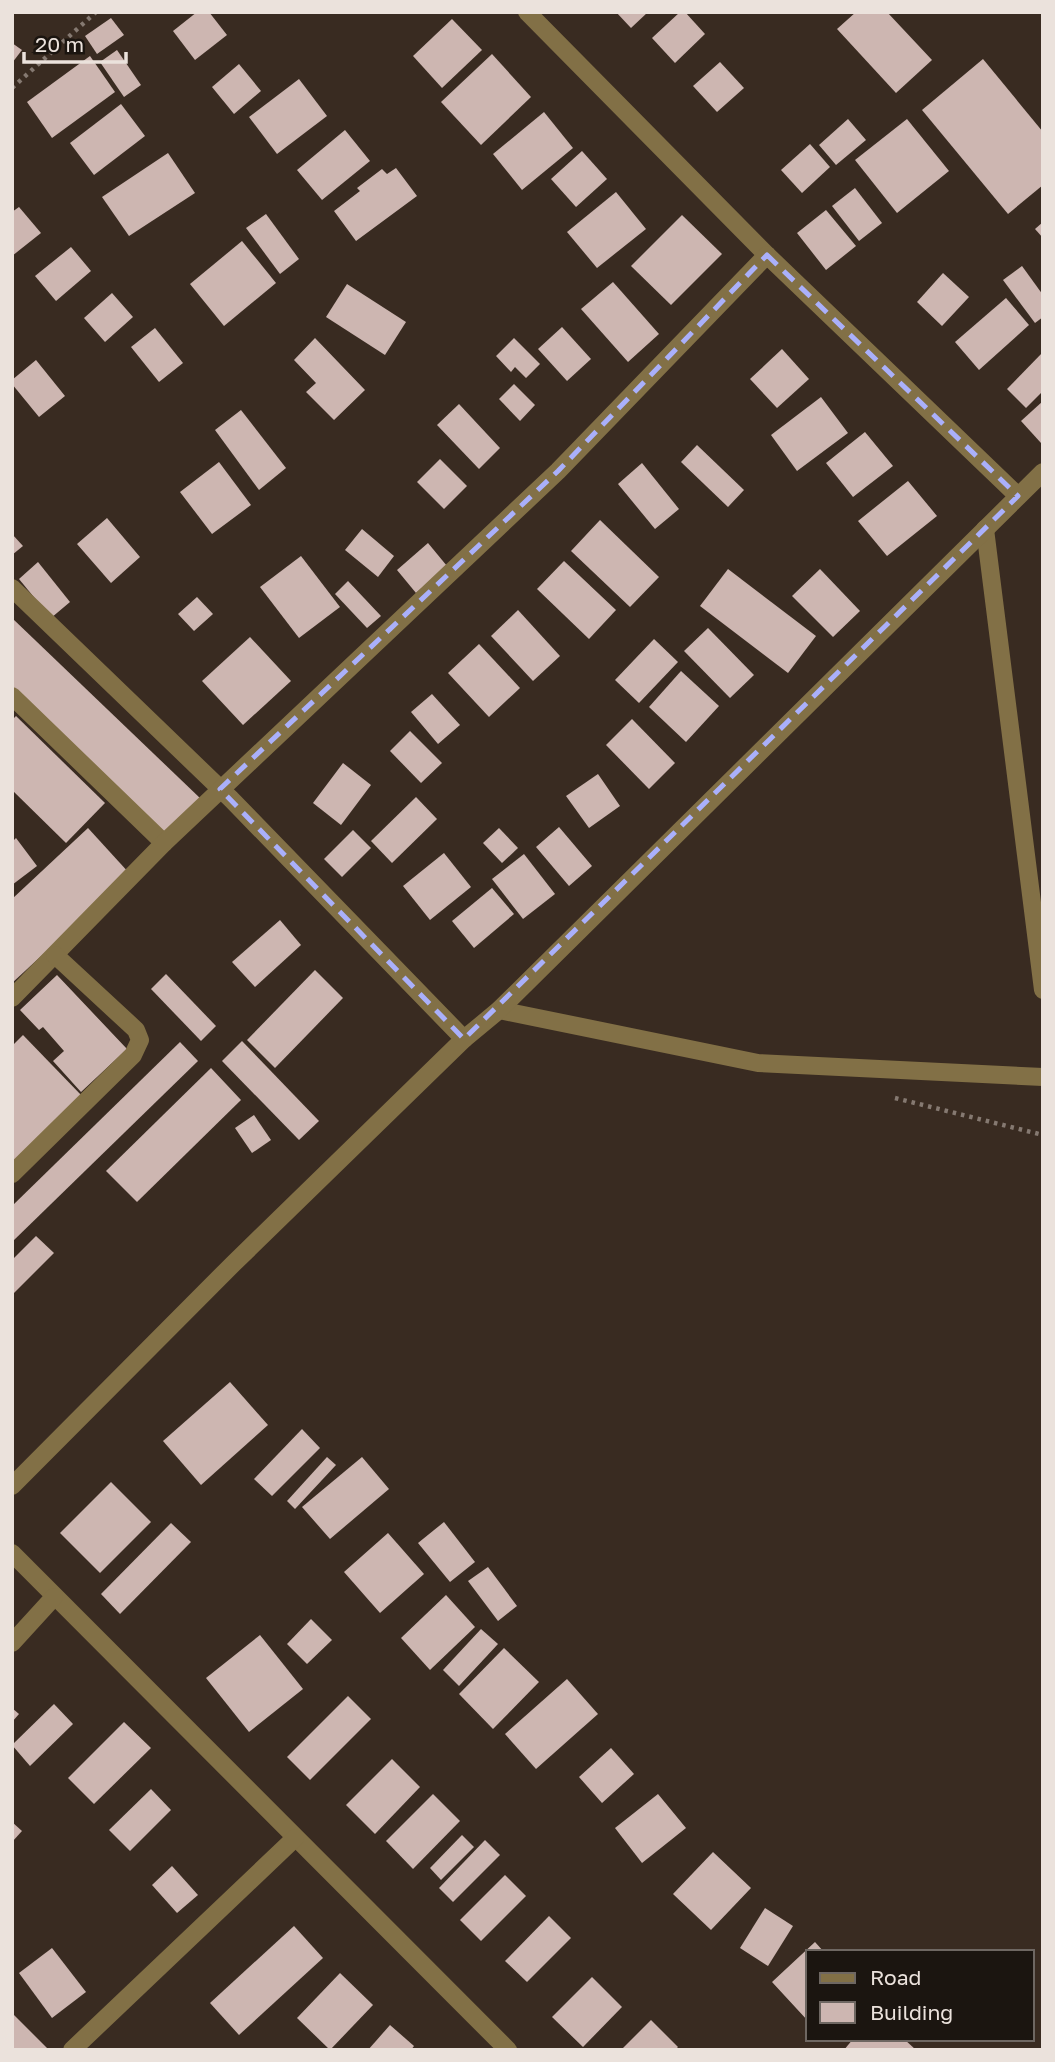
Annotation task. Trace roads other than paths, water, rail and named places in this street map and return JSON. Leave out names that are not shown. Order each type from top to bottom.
[{"type":"street","points":[[527,12],[767,255],[1018,496]]},
{"type":"street","points":[[12,999],[164,842],[558,471],[767,255]]},
{"type":"street","points":[[12,1486],[233,1264],[464,1039],[499,1010],[1043,472]]},
{"type":"street","points":[[985,529],[1043,990]]},
{"type":"street","points":[[12,588],[220,789],[464,1039]]},
{"type":"street","points":[[12,696],[164,842]]},
{"type":"street","points":[[12,1174],[133,1055],[140,1040],[135,1030],[55,955]]},
{"type":"street","points":[[499,1010],[758,1063],[1043,1077]]},
{"type":"street","points":[[12,1553],[508,2050]]},
{"type":"street","points":[[12,1643],[54,1597]]},
{"type":"street","points":[[72,2050],[295,1838]]}]
